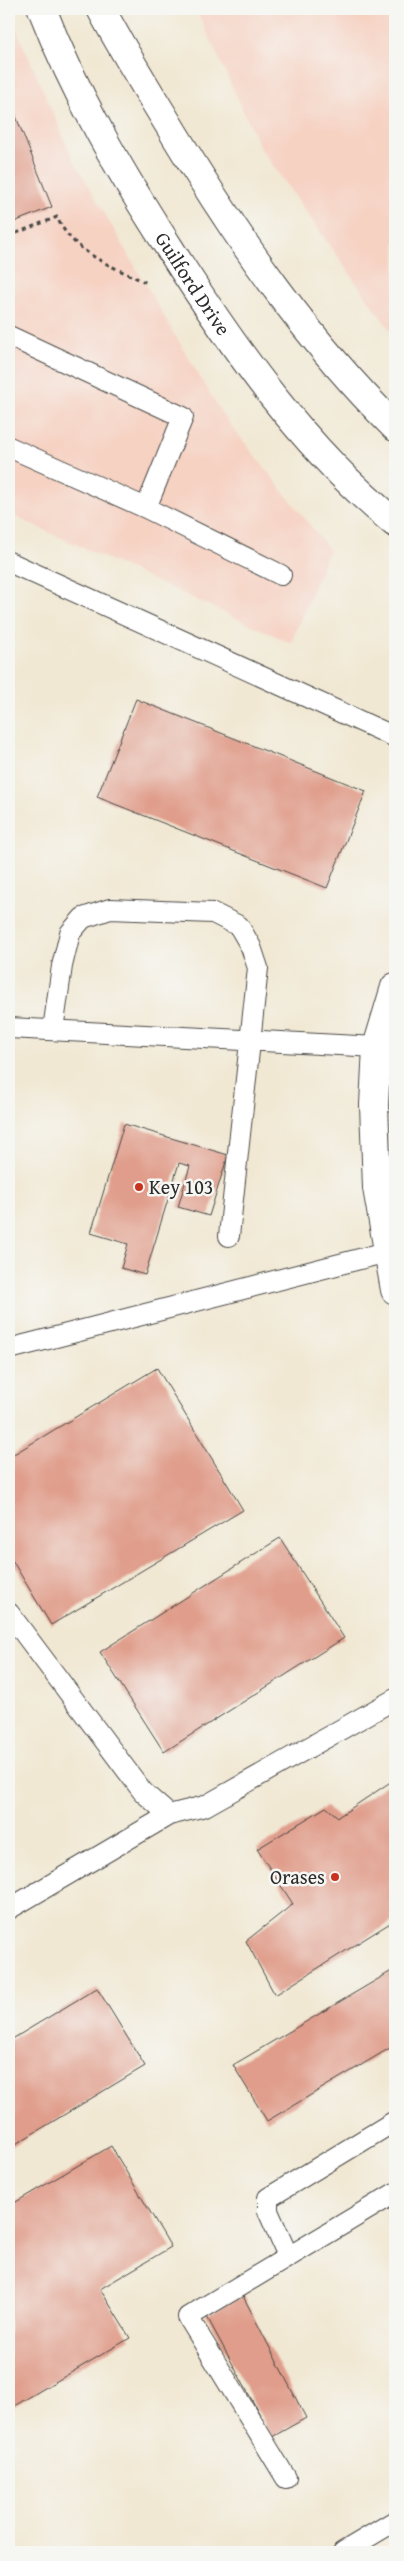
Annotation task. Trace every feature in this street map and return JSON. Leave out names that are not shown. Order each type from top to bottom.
[{"type":"main road","name":"Guilford Drive","points":[[42,9],[59,53],[119,170],[202,301],[265,386],[312,443],[354,486],[395,523]]},
{"type":"main road","points":[[102,9],[219,208],[269,281],[360,392],[395,427]]},
{"type":"main road","points":[[392,1269],[377,1188],[374,1105],[377,1046],[395,987]]},
{"type":"lane","points":[[9,336],[182,416],[146,508]]},
{"type":"lane","points":[[9,446],[146,508],[281,575]]},
{"type":"lane","points":[[9,562],[395,737]]},
{"type":"lane","points":[[54,1030],[62,966],[70,933],[84,918],[110,909],[204,912],[213,913],[239,926],[251,947],[258,968],[229,1236]]},
{"type":"lane","points":[[9,1028],[377,1046]]},
{"type":"lane","points":[[9,1349],[392,1269]]},
{"type":"lane","points":[[9,1613],[143,1792],[169,1815]]},
{"type":"lane","points":[[9,1909],[169,1815],[205,1806],[395,1699]]},
{"type":"lane","points":[[288,2256],[268,2210],[268,2198],[395,2121]]},
{"type":"lane","points":[[286,2478],[188,2317],[395,2192]]},
{"type":"lane","points":[[343,2552],[395,2521]]},
{"type":"path","points":[[9,236],[57,217],[63,231],[70,240],[100,260],[147,283]]},
{"type":"shaded area","points":[[196,9],[395,9],[395,337],[261,149]]},
{"type":"shaded area","points":[[9,12],[72,157],[222,414],[329,549],[291,643],[9,514]]},
{"type":"building","points":[[9,99],[52,207],[9,224]]},
{"type":"building","points":[[136,699],[366,791],[327,888],[97,797]]},
{"type":"building","name":"Key 103","points":[[124,1124],[228,1155],[209,1216],[178,1207],[190,1166],[179,1163],[145,1275],[121,1268],[128,1244],[91,1233]]},
{"type":"building","points":[[157,1368],[243,1510],[51,1625],[9,1555],[9,1457]]},
{"type":"building","points":[[280,1538],[344,1638],[164,1752],[100,1652]]},
{"type":"building","name":"Orases","points":[[395,1779],[395,1920],[275,1995],[246,1941],[293,1904],[257,1849],[326,1807],[338,1817]]},
{"type":"building","points":[[395,1969],[395,2045],[267,2121],[233,2065]]},
{"type":"building","points":[[97,1988],[145,2066],[9,2148],[9,2041]]},
{"type":"building","points":[[111,2146],[171,2247],[100,2289],[130,2338],[9,2409],[9,2206]]},
{"type":"building","points":[[243,2296],[306,2418],[272,2437],[206,2315]]},
{"type":"place","name":"Key 103","points":[[139,1187]]},
{"type":"place","name":"Orases","points":[[335,1877]]}]
